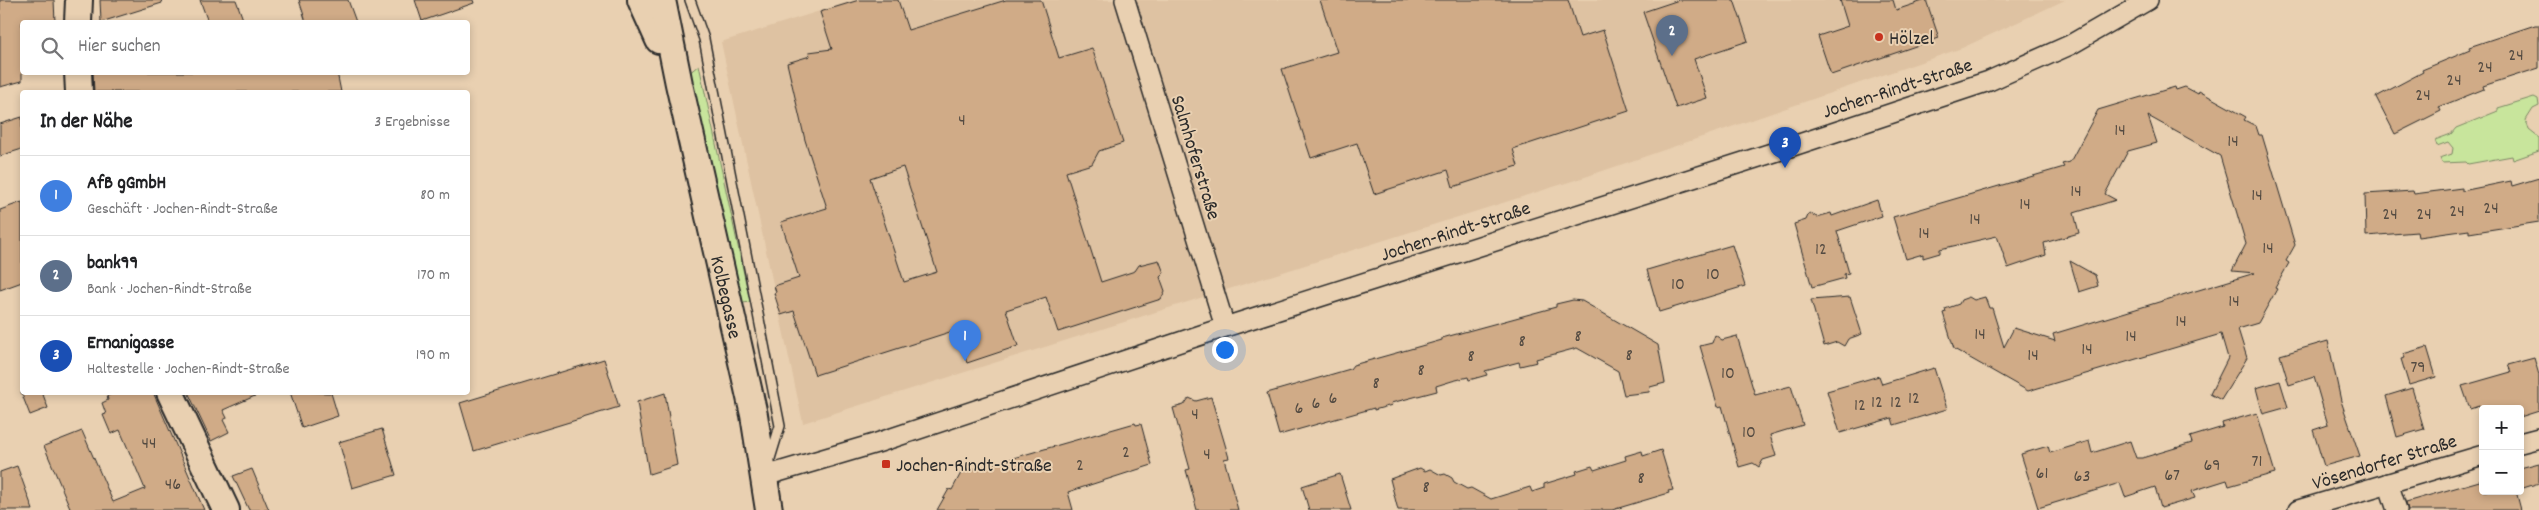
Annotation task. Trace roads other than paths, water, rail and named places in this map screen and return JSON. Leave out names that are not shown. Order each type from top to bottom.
[{"type":"main road","points":[[78,20],[79,0]]},
{"type":"main road","name":"Kolbegasse","points":[[641,0],[679,84]]},
{"type":"main road","name":"Kolbegasse","points":[[662,0],[746,381],[765,476],[769,510]]},
{"type":"main road","points":[[78,75],[79,90]]},
{"type":"main road","points":[[171,395],[226,510]]},
{"type":"street","name":"Salmhoferstraße","points":[[1125,0],[1225,327]]},
{"type":"street","name":"Jochen-Rindt-Straße","points":[[765,476],[877,443],[1225,327],[1778,151],[1989,80],[2070,45],[2148,0]]},
{"type":"street","points":[[2524,442],[2539,438]]},
{"type":"street","name":"Vösendorfer Straße","points":[[2298,510],[2479,456]]},
{"type":"street","points":[[2388,483],[2396,510]]},
{"type":"lane","points":[[690,0],[704,39],[780,426],[765,476]]},
{"type":"place","name":"Hölzel","points":[[1879,37]]},
{"type":"place","name":"bank99","points":[[1672,56]]},
{"type":"place","name":"Ernanigasse","points":[[1785,168]]},
{"type":"place","name":"AfB gGmbH","points":[[965,361]]},
{"type":"place","name":"Jochen-Rindt-Straße","points":[[886,464]]}]
